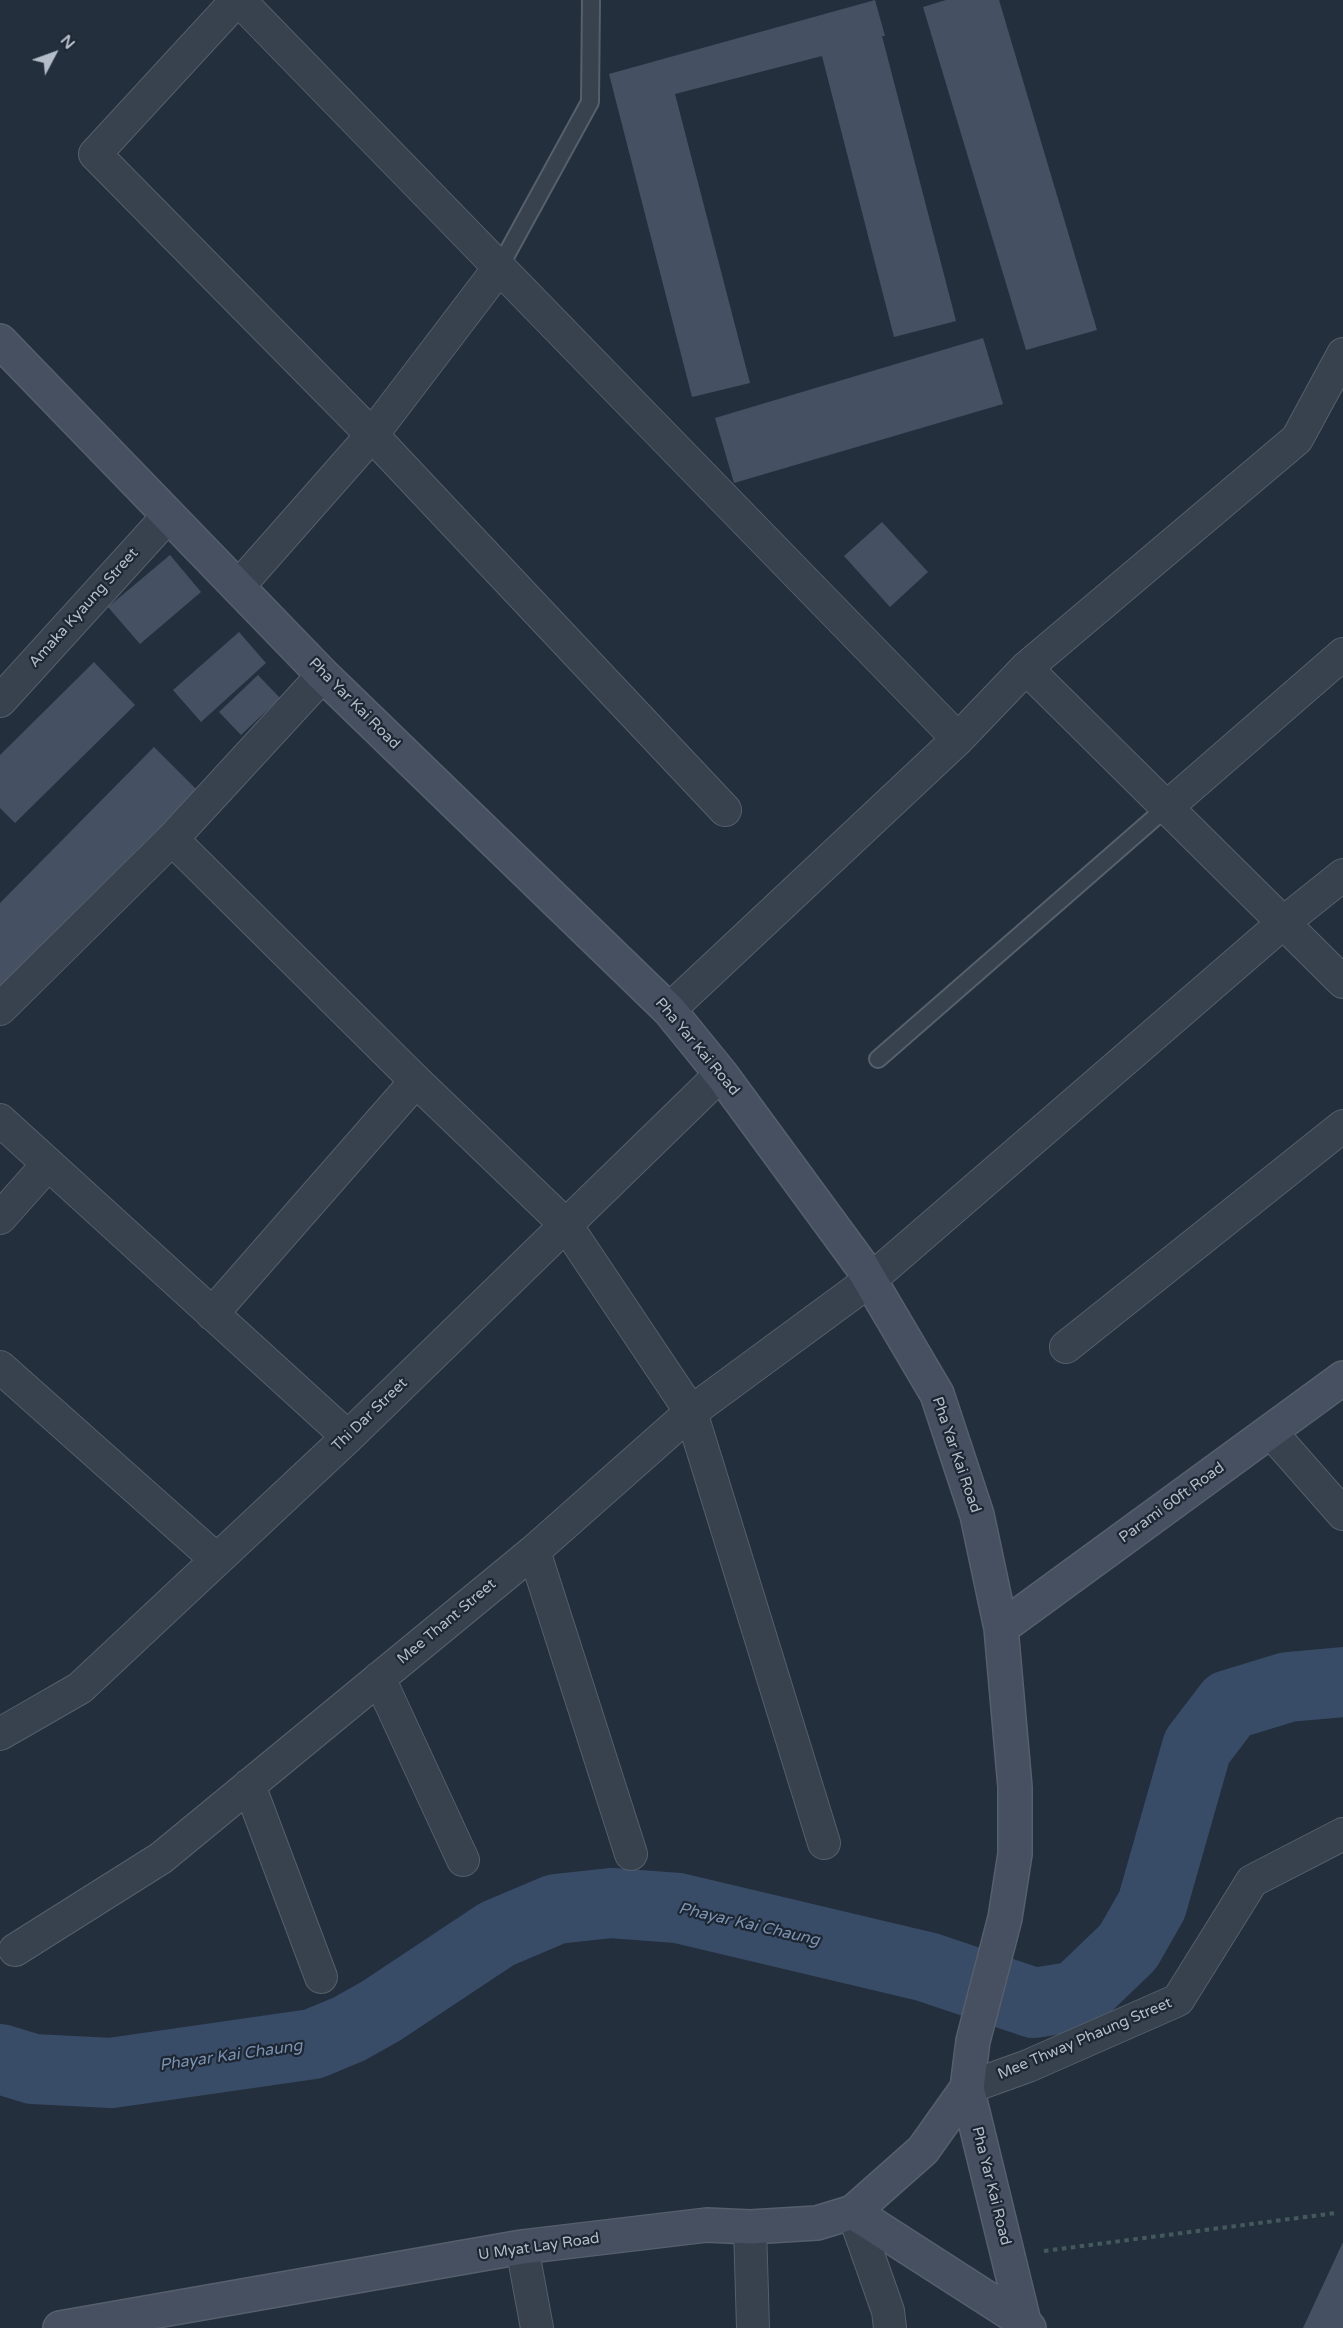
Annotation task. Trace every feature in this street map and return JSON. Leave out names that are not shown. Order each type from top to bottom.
[{"type":"main road","name":"Pha Yar Kai Road","points":[[0,341],[324,675],[669,1010],[721,1074],[861,1265],[937,1394],[977,1515],[1001,1628],[1015,1809],[1016,1854],[1005,1918],[973,2042],[967,2088],[1026,2325]]},
{"type":"main road","name":"Parami 60ft Road","points":[[1001,1628],[1343,1378]]},
{"type":"main road","name":"U Myat Lay Road","points":[[60,2328],[522,2247],[707,2225],[750,2227],[817,2223],[854,2212],[923,2150],[967,2088]]},
{"type":"main road","points":[[854,2212],[1026,2325]]},
{"type":"street","points":[[725,810],[372,435],[95,154],[238,0],[958,739]]},
{"type":"street","points":[[238,587],[372,435],[499,268]]},
{"type":"street","points":[[669,1010],[958,739],[1026,668],[1297,439],[1343,354]]},
{"type":"street","name":"Amaka Kyaung Street","points":[[0,701],[169,516]]},
{"type":"street","points":[[1167,807],[1343,654]]},
{"type":"street","points":[[1026,668],[1343,982]]},
{"type":"street","points":[[0,1009],[172,839],[324,675]]},
{"type":"street","points":[[172,839],[416,1081],[566,1225],[691,1412],[824,1843]]},
{"type":"street","name":"Mee Thant Street","points":[[15,1950],[161,1858],[534,1551],[691,1412],[869,1281],[1283,923],[1343,875]]},
{"type":"street","name":"Thi Dar Street","points":[[0,1734],[80,1688],[348,1437],[721,1074]]},
{"type":"street","points":[[212,1314],[416,1081]]},
{"type":"street","points":[[0,1120],[348,1437]]},
{"type":"street","points":[[1066,1347],[1343,1126]]},
{"type":"street","points":[[0,1218],[48,1164]]},
{"type":"street","points":[[0,1366],[217,1560]]},
{"type":"street","points":[[1270,1431],[1343,1514]]},
{"type":"street","points":[[534,1551],[631,1854]]},
{"type":"street","points":[[379,1678],[463,1860]]},
{"type":"street","points":[[249,1785],[321,1977]]},
{"type":"street","name":"Mee Thway Phaung Street","points":[[967,2088],[1028,2066],[1178,2000],[1252,1881],[1343,1834]]},
{"type":"street","points":[[854,2212],[888,2311],[890,2328]]},
{"type":"street","points":[[750,2227],[753,2328]]},
{"type":"street","points":[[522,2247],[537,2328]]},
{"type":"lane","points":[[499,268],[590,102],[591,0]]},
{"type":"lane","points":[[878,1059],[1167,807]]},
{"type":"path","points":[[1037,2252],[1336,2213]]},
{"type":"building","points":[[875,0],[885,36],[882,36],[956,321],[894,337],[822,56],[675,94],[750,383],[692,397],[609,74]]},
{"type":"building","points":[[946,0],[999,0],[1097,330],[1026,350],[923,7]]},
{"type":"building","points":[[983,338],[1003,404],[734,483],[715,418]]},
{"type":"building","points":[[882,522],[928,572],[890,607],[844,556]]},
{"type":"building","points":[[170,555],[201,592],[140,644],[108,607]]},
{"type":"building","points":[[239,632],[266,663],[201,722],[173,690]]},
{"type":"building","points":[[94,662],[135,705],[15,823],[0,808],[0,755]]},
{"type":"building","points":[[258,675],[280,698],[241,735],[219,712]]},
{"type":"building","points":[[154,747],[199,792],[0,988],[0,903]]},
{"type":"building","points":[[1343,2242],[1343,2328],[1303,2328]]},
{"type":"waterway","name":"Phayar Kai Chaung","points":[[0,2059],[33,2069],[111,2073],[313,2044],[349,2029],[381,2011],[497,1934],[556,1909],[611,1903],[678,1908],[927,1967],[1034,2003],[1077,1996],[1128,1947],[1152,1905],[1197,1747],[1229,1705],[1288,1687],[1343,1682]]}]
